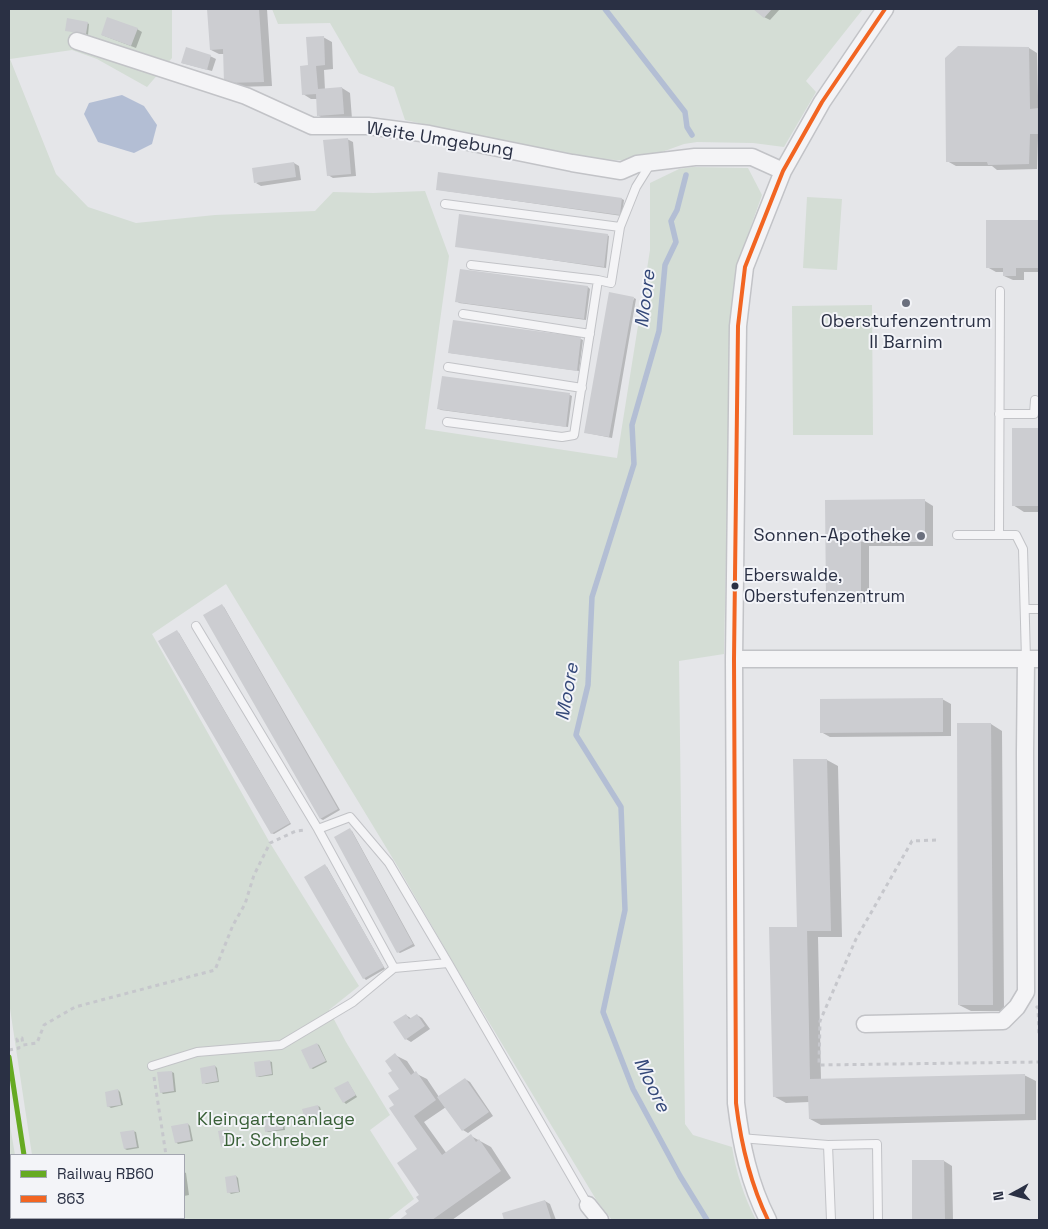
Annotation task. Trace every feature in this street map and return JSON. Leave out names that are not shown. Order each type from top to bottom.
[{"type":"street","points":[[768,1220],[757,1196],[746,1163],[740,1138],[736,1103],[734,659],[738,326],[745,267],[782,171],[822,102],[885,9]]},
{"type":"street","name":"Weite Umgebung","points":[[76,41],[246,96],[312,126],[368,126],[429,134],[621,171],[637,164],[696,156],[752,157],[782,171]]},
{"type":"street","points":[[734,659],[1033,659],[1026,992],[1017,1007],[1003,1021],[865,1024]]},
{"type":"street","points":[[588,1205],[600,1220]]},
{"type":"lane","points":[[471,265],[611,283],[620,227],[636,187],[652,162]]},
{"type":"lane","points":[[445,204],[620,227]]},
{"type":"lane","points":[[447,422],[562,437],[574,435],[598,280]]},
{"type":"lane","points":[[999,535],[1000,291]]},
{"type":"lane","points":[[462,314],[590,334]]},
{"type":"lane","points":[[448,366],[582,388]]},
{"type":"lane","points":[[1000,414],[1034,414],[1035,400]]},
{"type":"lane","points":[[957,535],[1016,535],[1023,549],[1026,610],[1033,659]]},
{"type":"lane","points":[[1026,610],[1039,610]]},
{"type":"lane","points":[[196,626],[318,829],[394,968]]},
{"type":"lane","points":[[318,829],[350,817],[389,863],[588,1205]]},
{"type":"lane","points":[[152,1066],[197,1052],[282,1045],[353,1002],[394,968],[448,963]]},
{"type":"lane","points":[[740,1138],[828,1144],[877,1144],[878,1220]]},
{"type":"lane","points":[[828,1144],[831,1220]]},
{"type":"path","points":[[9,1050],[19,1048],[17,1039],[22,1038],[22,1045],[37,1043],[44,1025],[75,1006],[215,970],[233,925],[245,904],[254,875],[270,843],[296,831],[318,829]]},
{"type":"path","points":[[936,840],[912,841],[856,939],[820,1021],[819,1065],[1039,1062]]},
{"type":"path","points":[[1023,997],[1038,1008],[1039,1037]]},
{"type":"path","points":[[152,1066],[166,1154]]},
{"type":"green space","name":"Kleingartenanlage Dr. Schreber","points":[[9,9],[172,9],[172,58],[147,87],[97,59],[72,50],[10,59],[56,174],[88,207],[136,223],[215,215],[315,211],[333,192],[425,191],[449,256],[425,429],[617,458],[650,250],[650,183],[679,169],[692,167],[748,168],[762,195],[739,260],[731,310],[724,654],[679,661],[685,1124],[693,1135],[732,1147],[741,1184],[756,1220],[612,1220],[597,1201],[452,961],[398,867],[226,584],[152,634],[270,843],[359,986],[329,1010],[390,1115],[370,1130],[414,1199],[387,1220],[42,1220],[185,1219],[185,1154],[32,1154],[9,1002]]},
{"type":"green space","points":[[272,9],[863,9],[806,81],[816,92],[784,147],[753,143],[697,142],[684,144],[637,161],[575,158],[405,120],[394,87],[359,73],[330,23],[278,24]]},
{"type":"green space","points":[[807,197],[842,199],[837,270],[803,268]]},
{"type":"green space","points":[[872,305],[873,435],[793,435],[792,306]]},
{"type":"green space","points":[[9,1119],[15,1154],[10,1154],[10,1219],[25,1220],[9,1220]]},
{"type":"water","points":[[122,95],[144,106],[157,125],[152,144],[134,153],[98,142],[84,114],[89,103]]},
{"type":"building","points":[[207,9],[259,9],[264,82],[224,83],[223,49],[210,50]]},
{"type":"building","points":[[753,9],[772,9],[764,18]]},
{"type":"building","points":[[107,17],[138,28],[131,46],[101,35]]},
{"type":"building","points":[[67,18],[88,22],[86,34],[65,31]]},
{"type":"building","points":[[324,36],[325,65],[316,66],[318,89],[342,87],[344,114],[317,116],[316,94],[302,95],[300,66],[308,65],[306,37]]},
{"type":"building","points":[[958,46],[1029,47],[1030,109],[1039,108],[1039,134],[1030,134],[1029,164],[988,165],[987,162],[946,162],[945,58]]},
{"type":"building","points":[[186,47],[211,55],[207,70],[181,63]]},
{"type":"building","points":[[348,138],[351,174],[327,176],[323,140]]},
{"type":"building","points":[[294,162],[296,177],[254,183],[252,168]]},
{"type":"building","points":[[438,172],[622,198],[620,215],[436,190]]},
{"type":"building","points":[[459,214],[608,234],[604,267],[455,247]]},
{"type":"building","points":[[986,220],[1039,220],[1039,268],[1016,268],[1016,276],[1003,276],[1003,268],[986,268]]},
{"type":"building","points":[[460,269],[588,286],[584,319],[455,302]]},
{"type":"building","points":[[609,292],[634,297],[609,437],[584,433]]},
{"type":"building","points":[[453,320],[581,337],[577,371],[448,353]]},
{"type":"building","points":[[442,376],[570,393],[566,427],[437,409]]},
{"type":"building","points":[[1012,428],[1039,428],[1039,506],[1012,506]]},
{"type":"building","points":[[925,499],[925,542],[861,542],[861,599],[826,599],[825,500]]},
{"type":"building","points":[[222,604],[338,809],[320,819],[203,615]]},
{"type":"building","points":[[177,630],[290,823],[271,834],[158,641]]},
{"type":"building","points":[[943,698],[943,732],[820,733],[820,699]]},
{"type":"building","points":[[957,723],[991,723],[993,1005],[958,1005]]},
{"type":"building","points":[[793,759],[827,759],[831,931],[807,931],[810,1079],[1025,1074],[1025,1114],[809,1119],[808,1096],[773,1097],[769,927],[797,927]]},
{"type":"building","points":[[350,828],[413,944],[397,953],[334,837]]},
{"type":"building","points":[[325,864],[384,967],[363,979],[304,877]]},
{"type":"building","points":[[406,1014],[409,1019],[417,1014],[425,1026],[405,1040],[393,1022]]},
{"type":"building","points":[[317,1043],[326,1061],[310,1069],[301,1050]]},
{"type":"building","points":[[395,1053],[411,1075],[416,1071],[436,1100],[414,1116],[442,1155],[471,1134],[476,1142],[479,1139],[501,1171],[432,1220],[399,1220],[407,1214],[405,1211],[419,1201],[416,1197],[419,1195],[397,1163],[417,1149],[389,1108],[394,1105],[388,1096],[399,1089],[388,1073],[392,1071],[385,1061]]},
{"type":"building","points":[[270,1060],[272,1074],[256,1077],[254,1062]]},
{"type":"building","points":[[215,1065],[218,1081],[202,1084],[200,1068]]},
{"type":"building","points":[[172,1071],[174,1091],[160,1093],[157,1072]]},
{"type":"building","points":[[465,1078],[489,1112],[462,1131],[437,1097]]},
{"type":"building","points":[[348,1081],[356,1095],[343,1103],[334,1088]]},
{"type":"building","points":[[118,1089],[121,1105],[107,1107],[105,1092]]},
{"type":"building","points":[[318,1105],[322,1119],[306,1123],[302,1109]]},
{"type":"building","points":[[282,1116],[283,1129],[265,1132],[263,1118]]},
{"type":"building","points":[[188,1123],[191,1140],[175,1143],[171,1126]]},
{"type":"building","points":[[228,1129],[231,1146],[221,1147],[218,1131]]},
{"type":"building","points":[[134,1130],[137,1147],[124,1149],[120,1132]]},
{"type":"building","points":[[912,1160],[944,1160],[945,1220],[912,1220]]},
{"type":"building","points":[[236,1175],[239,1192],[227,1193],[225,1177]]},
{"type":"building","points":[[545,1200],[551,1219],[504,1220],[502,1213]]},
{"type":"waterway","name":"Moore","points":[[605,9],[685,112],[687,127],[692,135]]},
{"type":"waterway","name":"Moore","points":[[686,175],[677,210],[671,221],[676,242],[665,265],[659,331],[632,425],[634,464],[592,597],[588,685],[576,735],[621,807],[625,910],[603,1012],[633,1089],[680,1176],[707,1220]]},
{"type":"rail line","name":"RB60","points":[[9,1057],[24,1154]]},
{"type":"transit line","name":"863","points":[[768,1220],[756,1192],[747,1163],[736,1103],[734,659],[738,326],[745,267],[783,171],[822,102],[885,9]]},
{"type":"place","name":"Oberstufenzentrum II Barnim","points":[[906,303]]},
{"type":"place","name":"Sonnen-Apotheke","points":[[921,536]]},
{"type":"place","name":"Eberswalde, Oberstufenzentrum","points":[[735,586]]}]
